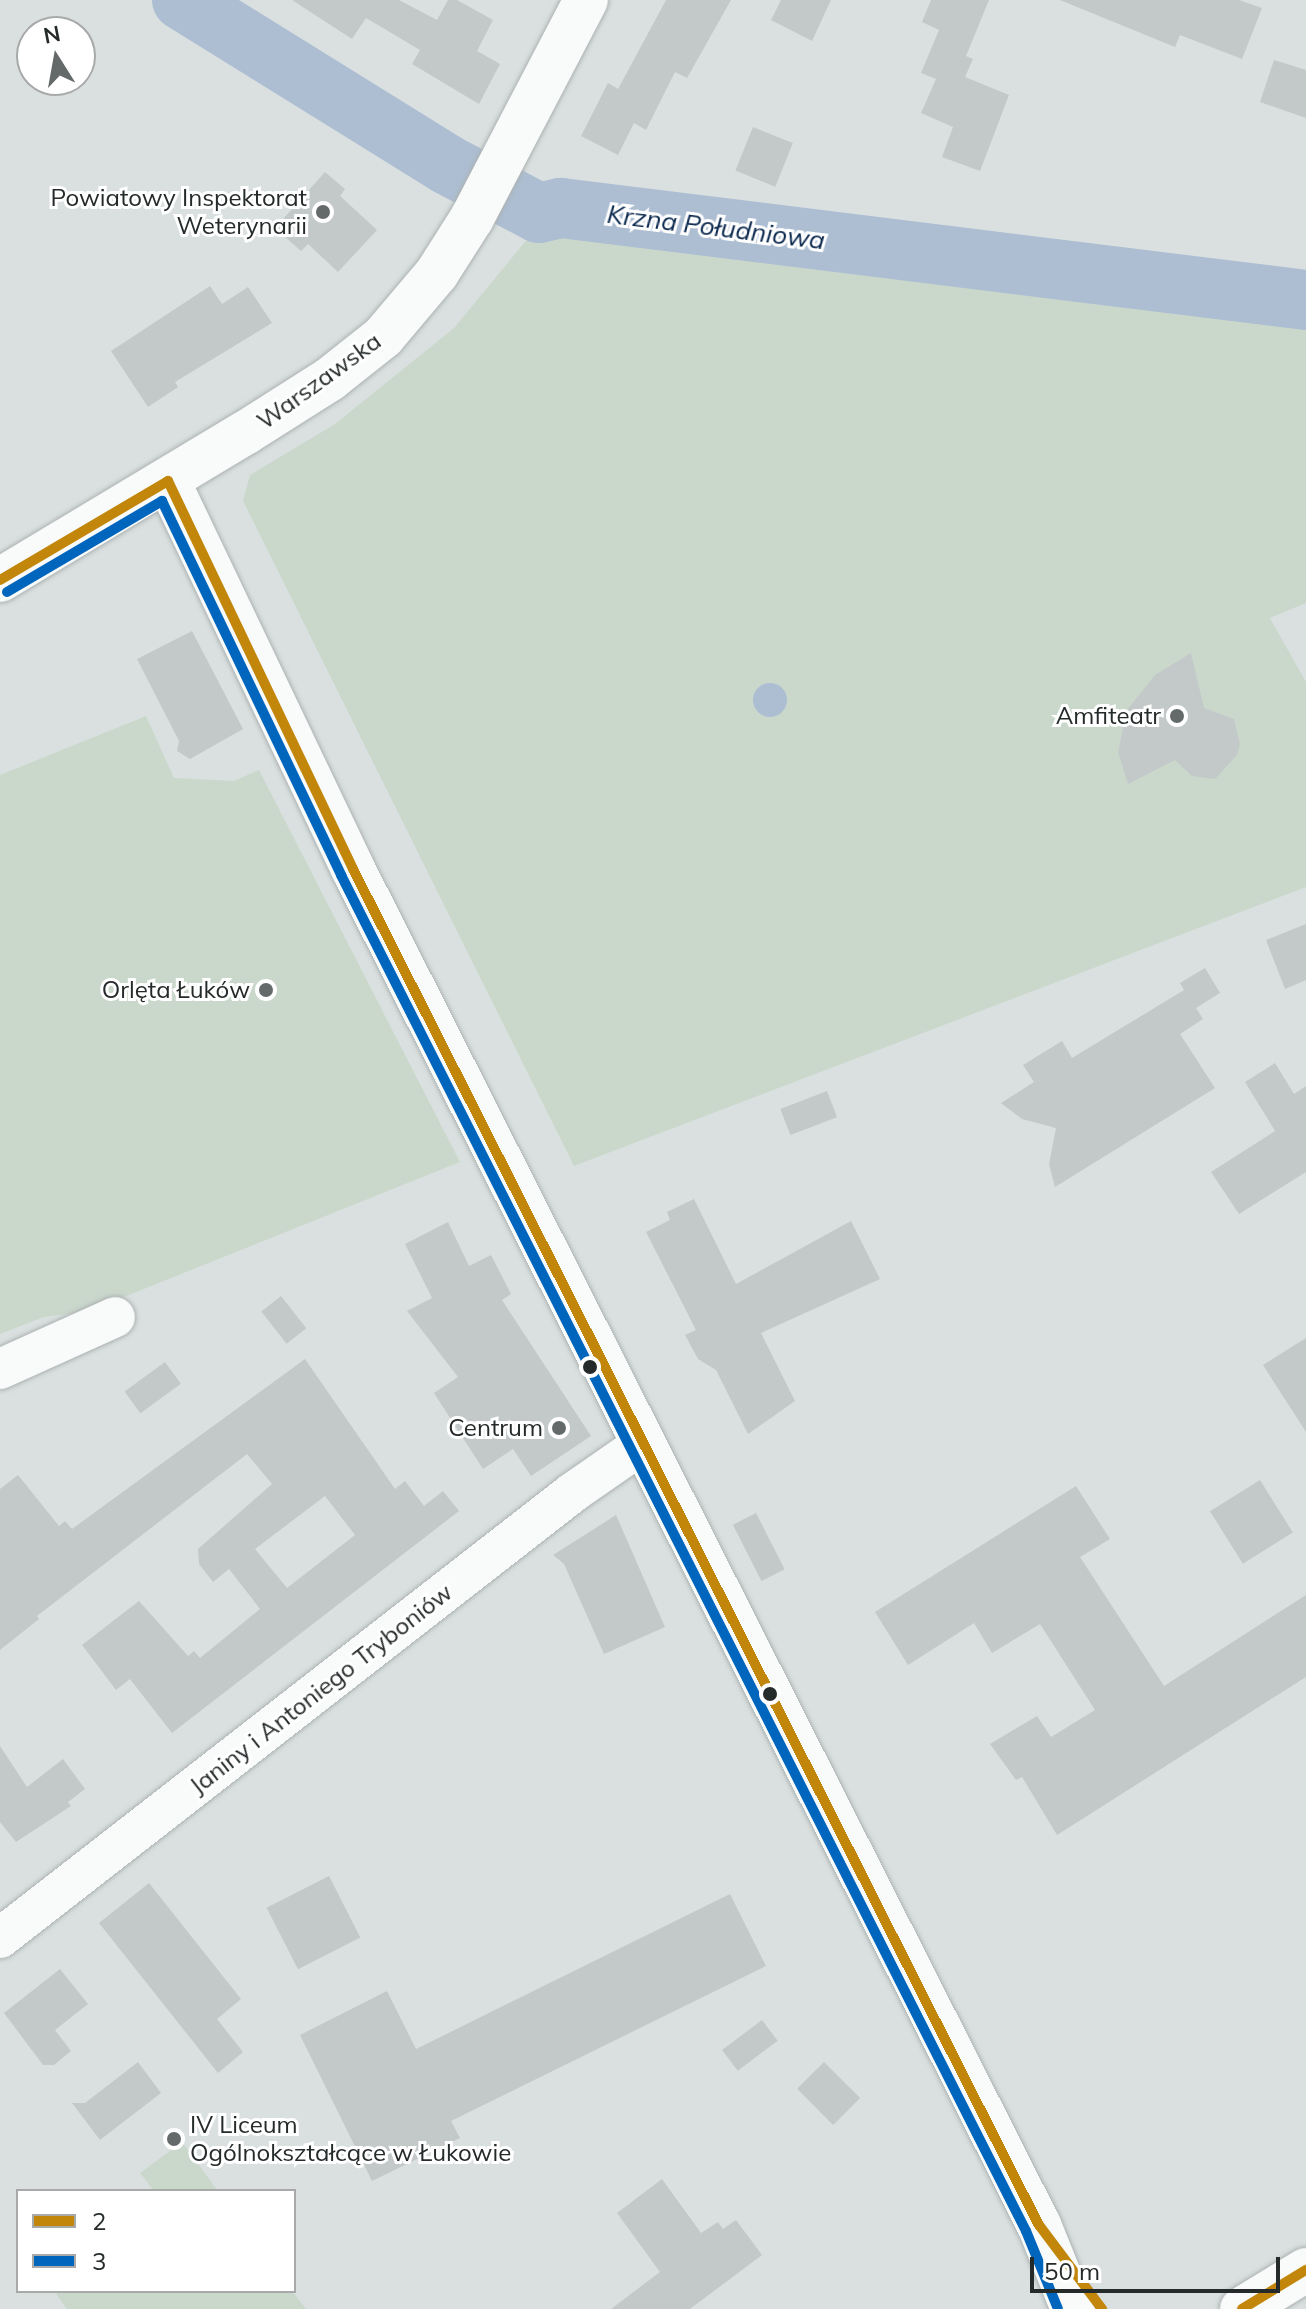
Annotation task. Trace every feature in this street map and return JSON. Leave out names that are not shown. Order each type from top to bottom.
[{"type":"street","name":"Warszawska","points":[[0,580],[168,481],[330,379],[383,337],[437,273],[472,218],[586,0]]},
{"type":"street","points":[[168,481],[353,869],[1039,2225],[1073,2309]]},
{"type":"street","points":[[0,1369],[115,1317]]},
{"type":"street","name":"Janiny i Antoniego Tryboniów","points":[[0,1938],[572,1493],[644,1443]]},
{"type":"street","points":[[1039,2225],[1102,2309]]},
{"type":"street","points":[[1242,2309],[1303,2272]]},
{"type":"street","points":[[1265,2309],[1303,2272]]},
{"type":"green space","points":[[533,232],[1306,320],[1306,603],[1270,618],[1306,682],[1306,887],[574,1166],[243,501],[250,475],[335,424],[454,328]]},
{"type":"green space","name":"Orlęta Łuków","points":[[146,716],[174,778],[234,781],[259,770],[460,1162],[89,1311],[44,1317],[0,1334],[0,775]]},
{"type":"green space","points":[[182,2142],[217,2189],[152,2189],[140,2173]]},
{"type":"green space","points":[[294,2293],[306,2309],[67,2309],[56,2294]]},
{"type":"water","points":[[770,683],[782,688],[787,700],[782,712],[770,717],[758,712],[753,700],[758,688]]},
{"type":"building","points":[[292,0],[399,0],[437,20],[448,0],[457,0],[493,20],[477,51],[500,64],[479,104],[412,64],[420,50],[366,18],[352,39]]},
{"type":"building","points":[[666,0],[731,0],[687,78],[675,72],[646,130],[634,123],[618,155],[581,136],[608,83],[618,89]]},
{"type":"building","points":[[781,0],[831,0],[812,41],[771,20]]},
{"type":"building","points":[[931,0],[989,0],[966,56],[973,59],[965,77],[1009,95],[980,171],[942,157],[953,127],[921,113],[936,79],[921,73],[939,30],[922,22]]},
{"type":"building","points":[[1060,0],[1239,0],[1262,8],[1242,59],[1180,35],[1175,47]]},
{"type":"building","points":[[1274,60],[1306,70],[1306,118],[1260,102]]},
{"type":"building","points":[[753,127],[793,143],[775,187],[735,171]]},
{"type":"building","name":"Powiatowy Inspektorat Weterynarii","points":[[325,172],[345,189],[340,196],[377,230],[338,272],[308,244],[301,251],[275,228]]},
{"type":"building","points":[[210,286],[222,304],[248,287],[272,323],[175,382],[178,387],[148,407],[111,351]]},
{"type":"building","points":[[192,631],[243,729],[190,759],[177,751],[179,741],[137,659]]},
{"type":"building","name":"Amfiteatr","points":[[1191,653],[1204,708],[1234,719],[1240,744],[1237,755],[1215,779],[1192,776],[1175,760],[1128,784],[1118,752],[1127,710],[1155,675]]},
{"type":"building","points":[[1306,924],[1306,980],[1285,989],[1266,940]]},
{"type":"building","points":[[1205,968],[1220,993],[1196,1008],[1203,1019],[1180,1034],[1215,1088],[1055,1187],[1049,1164],[1056,1128],[1022,1119],[1001,1103],[1034,1082],[1023,1065],[1062,1041],[1072,1058],[1184,990],[1180,983]]},
{"type":"building","points":[[1275,1063],[1294,1094],[1306,1086],[1306,1172],[1239,1214],[1211,1172],[1275,1131],[1245,1082]]},
{"type":"building","points":[[827,1091],[837,1117],[790,1135],[780,1109]]},
{"type":"building","points":[[694,1199],[736,1284],[851,1221],[880,1279],[761,1333],[795,1401],[748,1434],[716,1370],[698,1359],[685,1335],[696,1330],[646,1232],[670,1220],[667,1212]]},
{"type":"building","points":[[448,1222],[469,1266],[491,1255],[511,1294],[502,1300],[591,1436],[531,1476],[513,1449],[483,1469],[434,1393],[458,1377],[407,1311],[432,1298],[405,1244]]},
{"type":"building","points":[[281,1296],[306,1328],[287,1344],[261,1311]]},
{"type":"building","points":[[1306,1338],[1306,1432],[1263,1365]]},
{"type":"building","points":[[305,1359],[395,1489],[405,1481],[424,1506],[443,1491],[459,1511],[172,1733],[130,1679],[116,1690],[82,1645],[139,1601],[188,1656],[194,1651],[200,1658],[260,1609],[229,1569],[213,1582],[199,1564],[198,1549],[272,1484],[247,1454],[37,1616],[39,1619],[0,1650],[0,1489],[18,1475],[59,1526],[65,1521],[72,1529]],"holes":[[[325,1496],[355,1535],[287,1588],[255,1549]]]},
{"type":"building","points":[[165,1362],[181,1384],[140,1413],[125,1391]]},
{"type":"building","points":[[1260,1480],[1293,1533],[1243,1564],[1210,1511]]},
{"type":"building","points":[[1076,1486],[1110,1539],[1080,1557],[1164,1686],[1306,1595],[1306,1677],[1057,1835],[1022,1777],[1016,1780],[990,1744],[1037,1716],[1051,1737],[1095,1710],[1040,1624],[992,1653],[974,1623],[908,1665],[875,1612]]},
{"type":"building","points":[[756,1513],[785,1569],[761,1581],[733,1525]]},
{"type":"building","points":[[616,1515],[665,1627],[604,1654],[564,1564],[553,1555]]},
{"type":"building","points":[[0,1746],[27,1787],[63,1759],[85,1789],[68,1802],[71,1806],[16,1842],[0,1822]]},
{"type":"building","points":[[329,1876],[360,1937],[298,1969],[267,1908]]},
{"type":"building","points":[[149,1883],[241,1999],[217,2019],[243,2052],[218,2073],[99,1923]]},
{"type":"building","points":[[730,1894],[766,1966],[451,2121],[460,2138],[372,2181],[300,2035],[387,1991],[416,2049]]},
{"type":"building","points":[[60,1969],[88,2004],[55,2030],[71,2051],[54,2065],[43,2065],[4,2013]]},
{"type":"building","points":[[762,2020],[778,2041],[738,2071],[722,2050]]},
{"type":"building","points":[[138,2062],[161,2093],[100,2140],[72,2103],[85,2103]]},
{"type":"building","points":[[824,2062],[860,2098],[833,2125],[797,2089]]},
{"type":"building","points":[[662,2179],[701,2233],[718,2222],[723,2229],[736,2220],[762,2255],[690,2309],[611,2309],[660,2272],[617,2213]]},
{"type":"waterway","name":"Krzna Południowa","points":[[182,0],[446,164],[539,213],[561,208],[1306,300]]},
{"type":"transit line","name":"2","points":[[168,481],[353,869],[1039,2225],[1102,2309]]},
{"type":"transit line","name":"2","points":[[0,580],[168,481]]},
{"type":"transit line","name":"3","points":[[7,592],[162,501],[341,875],[1026,2231],[1058,2309]]},
{"type":"transit line","name":"2","points":[[1242,2309],[1306,2270]]},
{"type":"place","name":"Powiatowy Inspektorat Weterynarii","points":[[323,212]]},
{"type":"place","name":"Amfiteatr","points":[[1177,716]]},
{"type":"place","name":"Orlęta Łuków","points":[[266,990]]},
{"type":"place","name":"Centrum","points":[[559,1428]]},
{"type":"place","name":"IV Liceum Ogólnokształcące w Łukowie","points":[[174,2139]]}]
